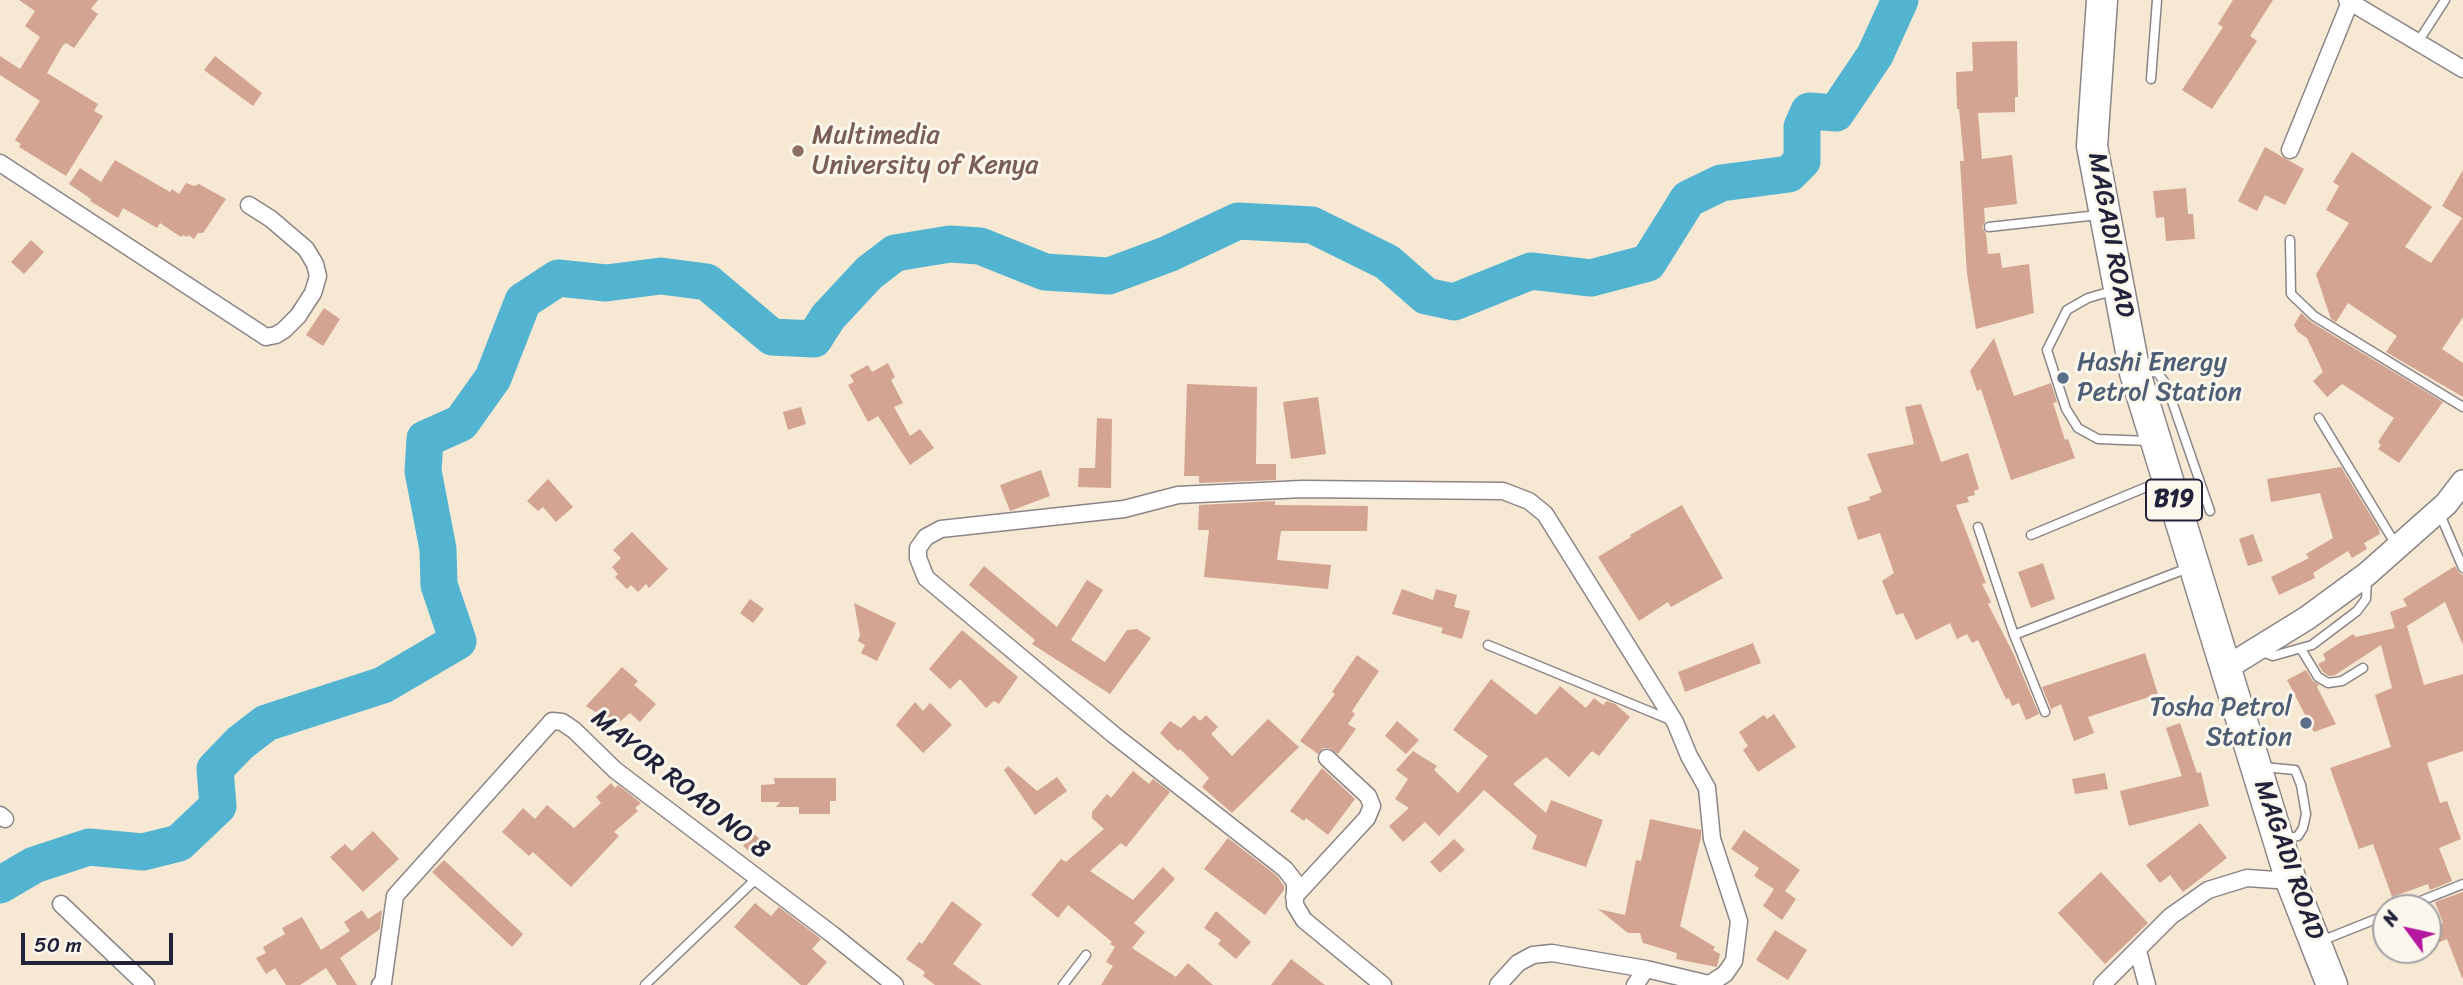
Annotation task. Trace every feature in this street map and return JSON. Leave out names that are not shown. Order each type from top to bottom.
[{"type":"highway","name":"MAGADI ROAD","points":[[2102,0],[2092,146],[2134,373],[2278,842],[2332,985]]},
{"type":"street","points":[[2290,150],[2349,1],[2463,69]]},
{"type":"street","points":[[0,163],[266,337],[284,330],[298,316],[313,293],[318,276],[315,264],[306,249],[271,219],[249,205]]},
{"type":"street","points":[[2226,668],[2307,618],[2367,574],[2446,503],[2463,482]]},
{"type":"street","points":[[1382,985],[1304,920],[1295,905],[1294,882],[1284,869],[1114,735],[926,578],[918,558],[918,548],[926,537],[942,529],[1124,509],[1178,495],[1302,489],[1503,491],[1529,501],[1545,514],[1675,722],[1689,756],[1707,788],[1712,839],[1739,921],[1734,961],[1725,974],[1712,984],[1646,969],[1552,953],[1533,955],[1518,963],[1498,985]]},
{"type":"street","name":"MAYOR ROAD NO 8","points":[[380,985],[383,983],[395,896],[552,721],[562,722],[574,730],[615,770],[895,985]]},
{"type":"street","points":[[1294,897],[1367,818],[1372,806],[1368,796],[1327,758]]},
{"type":"street","points":[[2102,985],[2171,916],[2208,890],[2246,878],[2291,881]]},
{"type":"street","points":[[61,904],[146,985]]},
{"type":"street","points":[[2137,951],[2147,985]]},
{"type":"street","points":[[1635,985],[1646,969]]},
{"type":"lane","points":[[2151,79],[2157,0]]},
{"type":"lane","points":[[2418,42],[2445,0]]},
{"type":"lane","points":[[1989,227],[2104,214]]},
{"type":"lane","points":[[2290,240],[2291,294],[2314,316],[2463,407]]},
{"type":"lane","points":[[2119,289],[2088,298],[2067,310],[2047,350],[2066,410],[2078,428],[2098,439],[2156,441]]},
{"type":"lane","points":[[2134,373],[2157,372],[2166,384],[2210,511]]},
{"type":"lane","points":[[2319,418],[2398,548]]},
{"type":"lane","points":[[2031,535],[2167,479]]},
{"type":"lane","points":[[2438,509],[2463,568]]},
{"type":"lane","points":[[1978,527],[2014,635],[2045,712]]},
{"type":"lane","points":[[2014,635],[2194,566]]},
{"type":"lane","points":[[2256,649],[2273,656],[2312,645],[2357,611],[2366,599],[2367,574]]},
{"type":"lane","points":[[1488,645],[1675,722]]},
{"type":"lane","points":[[2301,649],[2318,677],[2328,683],[2342,681],[2363,668]]},
{"type":"lane","points":[[645,985],[757,878]]},
{"type":"lane","points":[[2438,894],[2463,884]]},
{"type":"lane","points":[[2315,943],[2372,921]]},
{"type":"lane","points":[[1063,985],[1086,955]]},
{"type":"building","points":[[19,0],[98,0],[91,9],[98,14],[74,48],[66,43],[63,45],[47,73],[98,104],[94,111],[103,116],[66,176],[19,147],[21,144],[15,140],[40,101],[0,75],[0,56],[20,69],[40,37],[25,26],[35,11]]},
{"type":"building","points":[[2233,0],[2273,0],[2250,36],[2257,41],[2212,109],[2182,90],[2223,27],[2218,24]]},
{"type":"building","points":[[2017,41],[2018,97],[2015,97],[2015,112],[1978,113],[1982,159],[2012,155],[2017,204],[1984,208],[1985,222],[1982,227],[1986,233],[1988,254],[2000,253],[2002,268],[2029,264],[2034,313],[1976,329],[1967,274],[1960,161],[1964,161],[1957,109],[1956,72],[1973,71],[1972,42]]},
{"type":"building","points":[[215,56],[262,93],[253,106],[204,70]]},
{"type":"building","points":[[2265,147],[2304,169],[2285,205],[2265,195],[2257,211],[2238,201]]},
{"type":"building","points":[[2352,152],[2432,207],[2405,247],[2431,263],[2462,218],[2442,206],[2463,170],[2463,317],[2442,349],[2463,363],[2463,397],[2386,352],[2397,336],[2348,303],[2336,322],[2331,319],[2316,274],[2349,223],[2326,210],[2339,186],[2333,182]]},
{"type":"building","points":[[115,160],[170,192],[172,189],[179,194],[186,183],[194,186],[199,184],[226,199],[203,233],[198,233],[194,239],[188,235],[181,237],[160,223],[157,228],[123,208],[118,218],[69,184],[80,168],[101,182]]},
{"type":"building","points":[[2186,188],[2188,214],[2193,214],[2195,239],[2166,241],[2164,217],[2156,218],[2153,191]]},
{"type":"building","points":[[31,240],[44,252],[24,274],[11,262]]},
{"type":"building","points":[[324,308],[340,319],[323,346],[306,335]]},
{"type":"building","points":[[2301,313],[2311,322],[2443,402],[2399,463],[2378,449],[2381,445],[2378,442],[2394,418],[2342,384],[2327,397],[2313,381],[2323,372],[2307,338],[2298,332],[2294,325]]},
{"type":"building","points":[[1994,338],[2014,396],[2051,383],[2057,402],[2053,403],[2065,440],[2068,439],[2075,458],[2011,480],[1981,389],[1977,391],[1970,371]]},
{"type":"building","points":[[888,363],[895,377],[891,380],[903,403],[894,407],[910,436],[920,429],[934,448],[910,465],[878,416],[868,422],[848,385],[854,382],[850,375],[868,365],[872,372]]},
{"type":"building","points":[[1187,384],[1257,387],[1256,464],[1276,464],[1276,480],[1199,483],[1199,476],[1184,476]]},
{"type":"building","points":[[1318,397],[1326,454],[1291,459],[1283,402]]},
{"type":"building","points":[[1921,404],[1941,462],[1968,453],[1979,489],[1974,491],[1975,495],[1967,497],[1969,502],[1956,505],[1986,583],[1982,584],[1991,602],[1988,604],[2014,655],[2039,714],[2026,720],[2019,703],[2012,706],[2009,698],[2006,699],[1978,640],[1972,643],[1967,634],[1957,639],[1950,623],[1916,640],[1903,613],[1896,615],[1882,581],[1894,573],[1880,533],[1858,540],[1847,507],[1870,500],[1869,497],[1882,492],[1867,454],[1914,444],[1905,407]]},
{"type":"building","points":[[801,407],[806,424],[788,430],[783,412]]},
{"type":"building","points":[[1097,418],[1112,419],[1111,488],[1078,487],[1079,468],[1095,468]]},
{"type":"building","points":[[2341,467],[2380,534],[2364,543],[2367,549],[2352,558],[2348,551],[2313,573],[2315,578],[2279,595],[2271,577],[2309,558],[2306,554],[2333,538],[2320,493],[2271,502],[2267,479]]},
{"type":"building","points":[[1041,470],[1050,496],[1010,511],[1000,485]]},
{"type":"building","points":[[548,479],[573,507],[556,522],[543,507],[538,511],[527,501]]},
{"type":"building","points":[[1275,501],[1275,505],[1368,506],[1367,531],[1281,531],[1277,560],[1331,565],[1328,589],[1204,577],[1209,530],[1198,530],[1199,505]]},
{"type":"building","points":[[1682,505],[1723,578],[1671,607],[1668,602],[1639,621],[1598,557]]},
{"type":"building","points":[[632,532],[668,569],[649,588],[646,584],[638,592],[631,585],[627,589],[615,577],[618,574],[612,567],[621,558],[613,550]]},
{"type":"building","points":[[2253,534],[2263,561],[2248,566],[2239,539]]},
{"type":"building","points":[[2043,563],[2055,599],[2031,608],[2018,572]]},
{"type":"building","points":[[984,566],[1057,627],[1087,580],[1103,590],[1071,640],[1105,662],[1127,630],[1137,629],[1151,638],[1110,694],[1032,644],[1035,640],[969,585]]},
{"type":"building","points":[[2455,566],[2463,575],[2463,645],[2445,602],[2407,626],[2424,685],[2463,674],[2463,751],[2427,763],[2440,803],[2447,801],[2461,839],[2439,848],[2452,881],[2430,890],[2428,884],[2400,894],[2391,894],[2373,844],[2359,849],[2330,768],[2391,747],[2375,695],[2392,688],[2381,645],[2335,675],[2329,676],[2318,664],[2326,660],[2323,654],[2353,634],[2356,637],[2395,628],[2390,612],[2407,606],[2403,599]]},
{"type":"building","points":[[1402,589],[1433,600],[1436,589],[1457,595],[1454,607],[1470,611],[1462,639],[1441,633],[1443,628],[1392,614]]},
{"type":"building","points":[[750,599],[764,609],[753,623],[740,613]]},
{"type":"building","points":[[854,603],[896,623],[877,661],[861,653],[865,645],[858,641],[860,635]]},
{"type":"building","points":[[962,630],[1018,677],[999,704],[994,701],[986,708],[960,679],[950,689],[929,669]]},
{"type":"building","points":[[1753,643],[1761,663],[1685,692],[1678,672]]},
{"type":"building","points":[[2145,653],[2158,694],[2088,717],[2094,733],[2074,741],[2061,704],[2051,709],[2042,687]]},
{"type":"building","points":[[1357,655],[1379,671],[1352,711],[1355,714],[1348,724],[1356,729],[1338,754],[1329,748],[1323,748],[1318,754],[1300,741],[1335,694],[1332,692]]},
{"type":"building","points":[[622,667],[638,681],[634,685],[656,704],[640,722],[630,713],[616,725],[586,706]]},
{"type":"building","points":[[2306,670],[2319,685],[2317,687],[2336,724],[2314,732],[2287,680]]},
{"type":"building","points":[[1491,679],[1536,715],[1560,686],[1586,708],[1594,698],[1603,705],[1607,701],[1615,704],[1630,717],[1599,756],[1592,751],[1569,777],[1546,757],[1513,784],[1546,813],[1551,800],[1603,820],[1586,867],[1532,849],[1537,836],[1484,790],[1439,836],[1425,822],[1403,842],[1389,826],[1409,808],[1395,799],[1408,779],[1396,770],[1413,751],[1437,766],[1434,770],[1458,793],[1488,756],[1453,730]]},
{"type":"building","points":[[915,702],[923,711],[930,703],[952,725],[923,753],[896,725]]},
{"type":"building","points":[[1774,714],[1796,747],[1758,772],[1743,750],[1748,746],[1739,732],[1764,715],[1767,719]]},
{"type":"building","points":[[1194,715],[1200,721],[1206,715],[1218,727],[1211,734],[1232,756],[1268,719],[1299,747],[1232,813],[1202,787],[1209,778],[1160,733],[1170,721],[1181,728]]},
{"type":"building","points":[[1397,721],[1419,740],[1406,754],[1385,736]]},
{"type":"building","points":[[2180,723],[2197,773],[2201,772],[2209,806],[2129,826],[2120,791],[2182,776],[2166,728]]},
{"type":"building","points":[[1008,766],[1037,791],[1057,777],[1067,791],[1035,815],[1004,770]]},
{"type":"building","points":[[1322,768],[1355,799],[1328,835],[1306,818],[1304,821],[1290,811]]},
{"type":"building","points":[[1133,771],[1149,784],[1153,779],[1170,792],[1126,847],[1121,843],[1090,871],[1133,900],[1163,867],[1175,879],[1134,923],[1145,932],[1132,948],[1176,977],[1188,963],[1213,985],[1101,985],[1113,966],[1106,962],[1115,947],[1110,944],[1112,942],[1068,905],[1058,918],[1031,895],[1061,859],[1066,862],[1104,829],[1092,818],[1092,812],[1107,794],[1111,798]]},
{"type":"building","points":[[2105,773],[2108,789],[2075,794],[2072,779]]},
{"type":"building","points":[[774,778],[836,778],[836,801],[830,801],[830,814],[799,814],[799,807],[776,807],[780,802],[761,802],[761,785],[775,784]]},
{"type":"building","points":[[611,783],[615,788],[618,785],[641,803],[635,808],[638,811],[614,832],[619,836],[571,887],[533,852],[529,856],[502,832],[523,808],[535,819],[547,805],[574,828],[601,803],[596,797]]},
{"type":"building","points":[[1650,819],[1701,830],[1680,926],[1715,947],[1713,950],[1720,954],[1717,967],[1676,959],[1677,953],[1643,943],[1640,933],[1628,933],[1598,909],[1625,915],[1636,860],[1641,861]]},
{"type":"building","points":[[2200,823],[2227,858],[2183,892],[2170,875],[2160,883],[2146,865]]},
{"type":"building","points":[[1744,830],[1800,870],[1785,891],[1796,899],[1782,920],[1763,906],[1774,889],[1754,876],[1759,868],[1731,849]]},
{"type":"building","points":[[373,831],[399,859],[363,892],[330,857],[345,844],[352,851]]},
{"type":"building","points":[[753,833],[769,847],[758,860],[743,846]]},
{"type":"building","points":[[1228,838],[1277,876],[1284,886],[1284,890],[1265,915],[1204,869]]},
{"type":"building","points":[[1454,839],[1465,850],[1440,873],[1430,862]]},
{"type":"building","points":[[444,860],[523,934],[512,947],[432,872]]},
{"type":"building","points":[[2101,872],[2148,923],[2105,964],[2058,913]]},
{"type":"building","points":[[2463,892],[2463,978],[2447,939],[2442,941],[2442,900]]},
{"type":"building","points":[[952,901],[982,924],[953,964],[982,985],[935,985],[923,976],[925,972],[906,959],[919,942],[922,944]]},
{"type":"building","points":[[755,903],[771,916],[779,907],[821,939],[812,949],[827,962],[807,985],[801,985],[734,927]]},
{"type":"building","points":[[362,910],[368,919],[382,910],[380,929],[340,958],[357,985],[337,985],[326,968],[300,985],[286,985],[275,968],[266,974],[256,958],[266,953],[263,947],[285,934],[282,928],[302,917],[321,950],[350,931],[344,922]]},
{"type":"building","points":[[1216,911],[1251,942],[1236,959],[1218,944],[1221,940],[1204,928]]},
{"type":"building","points":[[1775,930],[1807,950],[1788,980],[1756,960]]},
{"type":"building","points":[[1291,959],[1325,985],[1271,985]]},
{"type":"waterway","points":[[0,885],[34,865],[89,847],[143,852],[179,843],[218,806],[215,769],[240,743],[266,723],[383,685],[458,641],[439,585],[438,549],[423,471],[425,439],[461,423],[493,378],[523,301],[558,278],[606,283],[661,276],[707,282],[772,337],[814,339],[828,317],[869,273],[895,253],[950,244],[980,246],[1045,272],[1109,276],[1168,254],[1238,221],[1312,225],[1387,262],[1426,296],[1454,302],[1531,271],[1591,278],[1648,263],[1688,199],[1721,183],[1789,174],[1802,161],[1802,127],[1809,111],[1836,113],[1875,55],[1900,0]]},
{"type":"place","name":"Multimedia University of Kenya","points":[[798,151]]},
{"type":"place","name":"Hashi Energy Petrol Station","points":[[2063,378]]},
{"type":"place","name":"Tosha Petrol Station","points":[[2306,723]]}]
